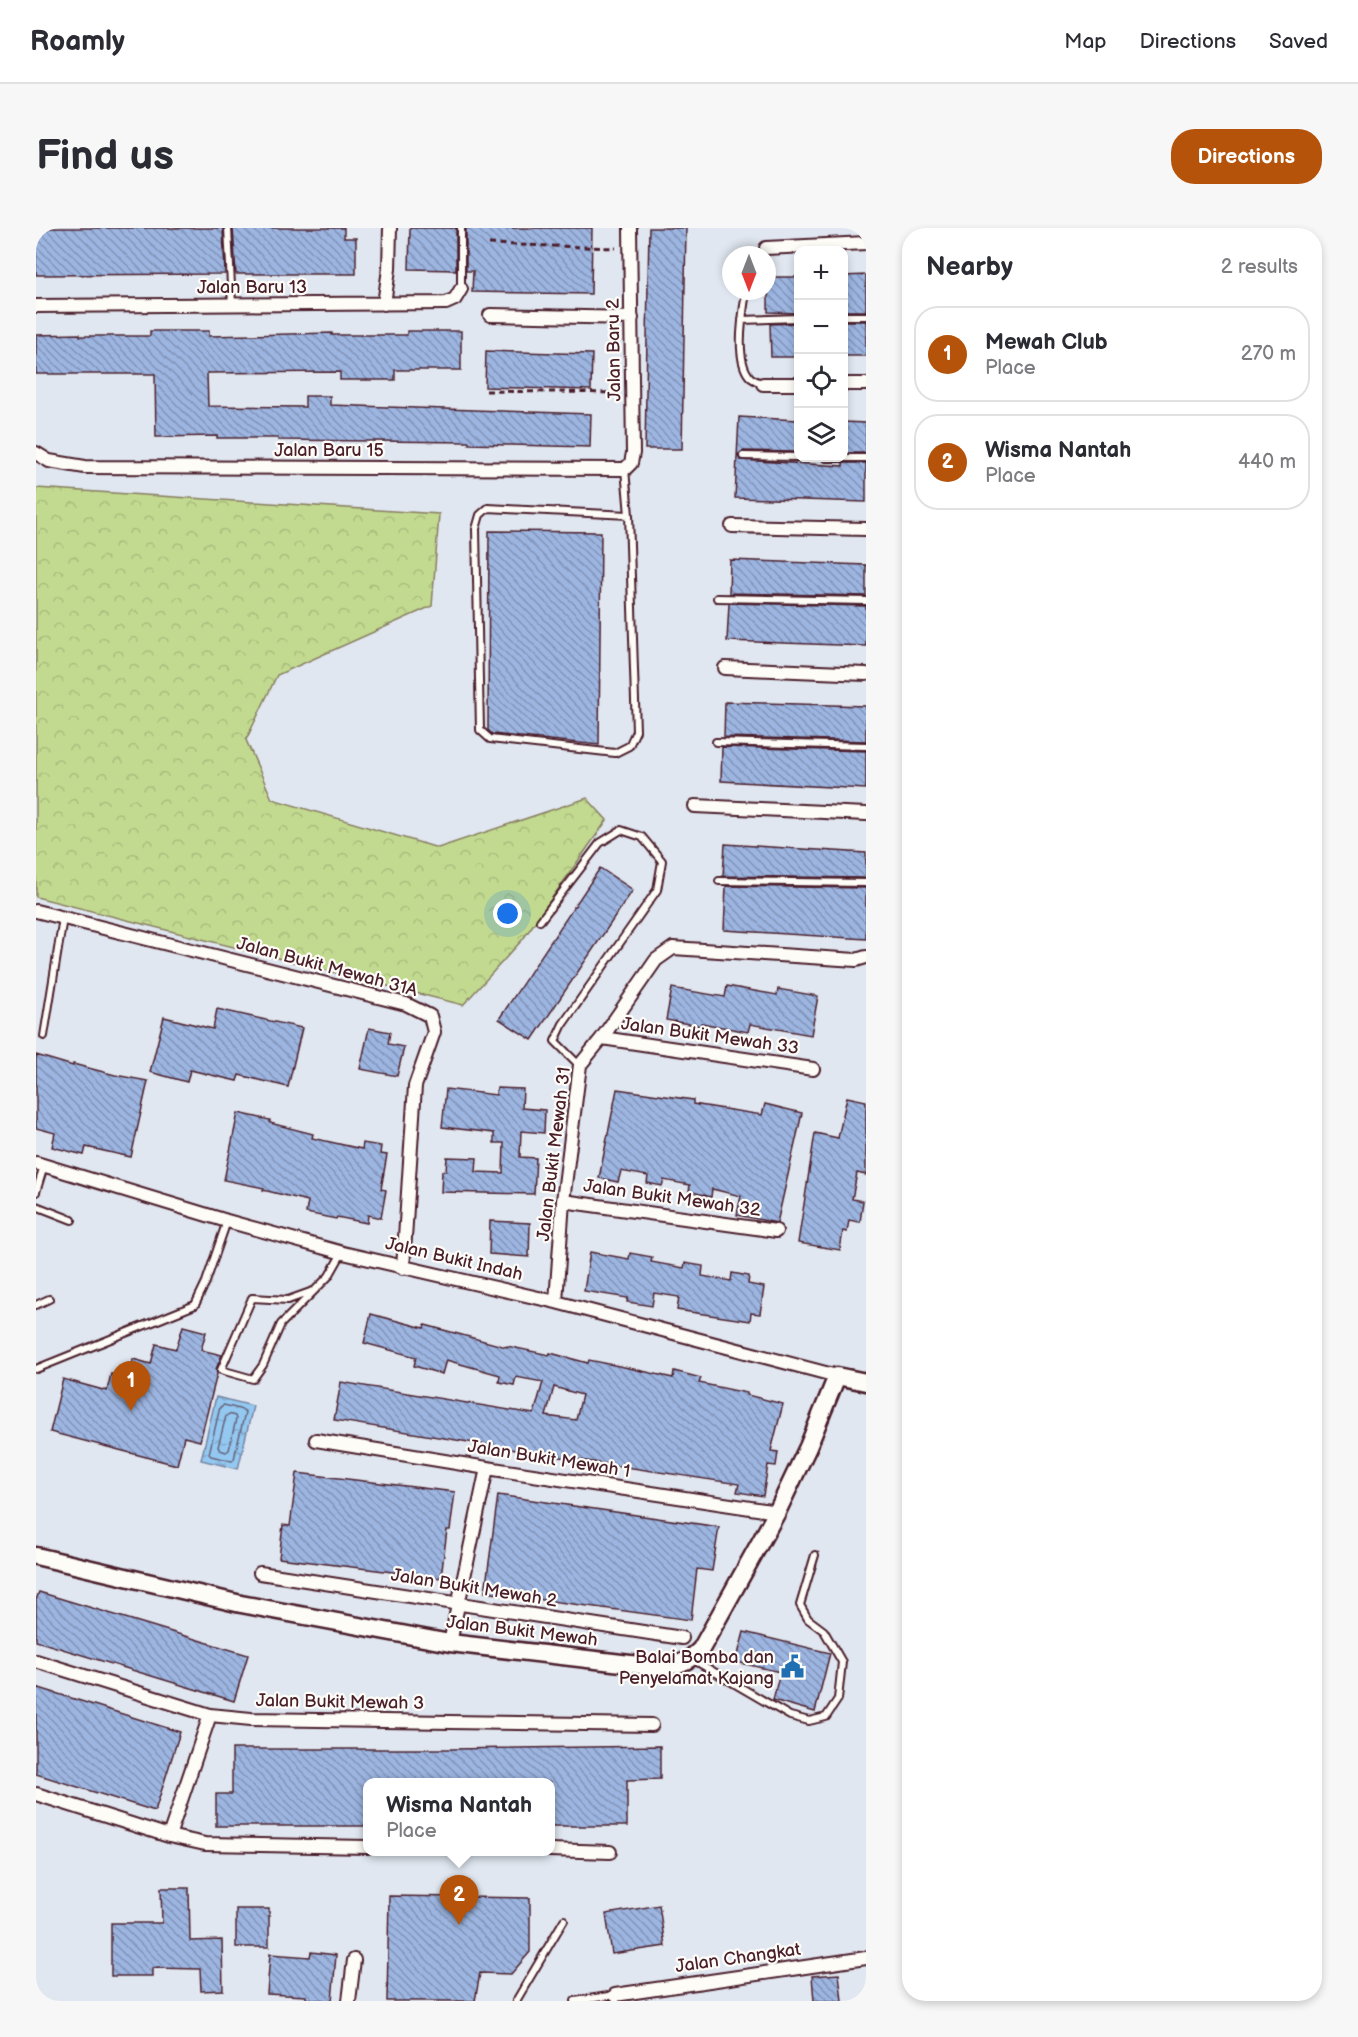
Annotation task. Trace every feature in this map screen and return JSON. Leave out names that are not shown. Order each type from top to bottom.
[{"type":"street","points":[[384,304],[389,269],[390,228]]},
{"type":"street","name":"Jalan Baru 2","points":[[625,469],[631,463],[633,453],[630,228]]},
{"type":"street","points":[[776,250],[866,243]]},
{"type":"street","name":"Jalan Baru 13","points":[[36,306],[446,303],[455,299],[461,289]]},
{"type":"street","points":[[490,315],[632,318]]},
{"type":"street","points":[[763,384],[794,384]]},
{"type":"street","points":[[848,384],[866,384]]},
{"type":"street","name":"Jalan Baru 15","points":[[36,453],[49,461],[85,467],[625,469]]},
{"type":"street","points":[[732,526],[866,529]]},
{"type":"street","points":[[725,668],[866,674]]},
{"type":"street","points":[[695,806],[866,814]]},
{"type":"street","name":"Jalan Bukit Mewah 31A","points":[[36,911],[406,1004],[430,1016],[434,1032],[415,1086],[403,1268]]},
{"type":"street","name":"Jalan Bukit Mewah 31","points":[[556,1302],[563,1201],[580,1065],[602,1038],[656,960],[673,948],[856,960],[866,957]]},
{"type":"street","name":"Jalan Bukit Mewah 33","points":[[602,1038],[813,1069]]},
{"type":"street","name":"Jalan Bukit Indah","points":[[40,1164],[227,1221],[343,1253],[556,1302],[866,1382]]},
{"type":"street","name":"Jalan Bukit Mewah 32","points":[[563,1201],[776,1231]]},
{"type":"street","points":[[692,1659],[701,1648],[777,1512],[808,1447],[837,1376]]},
{"type":"street","name":"Jalan Bukit Mewah 1","points":[[316,1440],[777,1512]]},
{"type":"street","points":[[450,1643],[487,1468]]},
{"type":"street","name":"Jalan Bukit Mewah","points":[[36,1556],[241,1604],[450,1643],[656,1667],[672,1666],[692,1659]]},
{"type":"street","name":"Jalan Bukit Mewah 2","points":[[260,1574],[682,1638]]},
{"type":"street","name":"Jalan Bukit Mewah 3","points":[[36,1661],[210,1715],[262,1719],[652,1725]]},
{"type":"street","points":[[169,1836],[210,1715]]},
{"type":"street","points":[[36,1794],[169,1836],[205,1844],[363,1847]]},
{"type":"street","points":[[555,1850],[610,1851]]},
{"type":"street","name":"Jalan Changkat","points":[[615,1998],[866,1958]]},
{"type":"street","points":[[349,2001],[354,1960]]},
{"type":"lane","points":[[228,228],[232,305]]},
{"type":"lane","points":[[461,228],[461,289]]},
{"type":"lane","points":[[745,300],[742,320],[742,363],[750,377],[763,384]]},
{"type":"lane","points":[[848,316],[866,315]]},
{"type":"lane","points":[[742,320],[794,318]]},
{"type":"lane","points":[[743,456],[794,457]]},
{"type":"lane","points":[[848,458],[866,458]]},
{"type":"lane","points":[[625,469],[629,515],[636,731],[629,746],[615,753],[490,739],[480,730],[476,529],[480,515],[488,508],[629,515]]},
{"type":"lane","points":[[717,598],[866,601]]},
{"type":"lane","points":[[716,741],[866,746]]},
{"type":"lane","points":[[540,921],[600,843],[621,830],[642,837],[662,861],[657,890],[563,1024],[555,1041],[580,1065]]},
{"type":"lane","points":[[719,881],[866,884]]},
{"type":"lane","points":[[44,1036],[63,918]]},
{"type":"lane","points":[[36,1192],[40,1164]]},
{"type":"lane","points":[[36,1206],[72,1220]]},
{"type":"lane","points":[[36,1369],[195,1305],[206,1282],[227,1221]]},
{"type":"lane","points":[[313,1291],[288,1300],[252,1298],[221,1370],[253,1379],[263,1365],[281,1324],[329,1276],[343,1253]]},
{"type":"lane","points":[[36,1305],[49,1299]]},
{"type":"lane","points":[[692,1659],[790,1716],[809,1721],[826,1717],[838,1699],[842,1662],[824,1631],[808,1619],[800,1605],[815,1555]]},
{"type":"lane","points":[[516,2001],[564,1920]]},
{"type":"lane","points":[[574,2001],[615,1998]]},
{"type":"path","points":[[489,244],[605,248]]},
{"type":"path","points":[[486,391],[610,393]]},
{"type":"green space","points":[[36,488],[439,514],[432,606],[277,675],[246,740],[272,799],[438,848],[587,798],[607,820],[523,939],[463,1005],[36,897]]},
{"type":"water","points":[[216,1397],[253,1406],[238,1469],[201,1460]]},
{"type":"building","points":[[36,228],[223,228],[225,274],[36,275]]},
{"type":"building","points":[[233,228],[344,228],[344,238],[356,238],[356,274],[236,274]]},
{"type":"building","points":[[410,228],[456,228],[456,270],[409,269]]},
{"type":"building","points":[[466,228],[592,228],[591,294],[472,292],[473,271],[466,271]]},
{"type":"building","points":[[649,228],[686,228],[682,449],[645,449]]},
{"type":"building","points":[[866,275],[866,311],[848,311],[848,276]]},
{"type":"building","points":[[776,277],[794,277],[794,313],[768,312],[768,300],[776,300]]},
{"type":"building","points":[[848,321],[866,321],[866,356],[848,356]]},
{"type":"building","points":[[794,323],[794,357],[771,357],[770,324]]},
{"type":"building","points":[[150,331],[209,331],[209,336],[332,333],[332,335],[407,335],[407,331],[461,331],[461,370],[395,370],[395,380],[340,380],[340,372],[207,373],[208,406],[305,407],[305,396],[330,396],[330,405],[591,414],[590,447],[469,444],[469,442],[278,440],[278,438],[217,438],[217,436],[156,437],[155,374],[36,374],[36,335],[150,336]]},
{"type":"building","points":[[486,351],[592,354],[591,390],[485,387]]},
{"type":"building","points":[[739,417],[794,420],[794,452],[743,451],[738,455],[740,460],[843,466],[843,463],[866,463],[866,502],[735,498]]},
{"type":"building","points":[[848,422],[866,423],[866,453],[848,453]]},
{"type":"building","points":[[489,531],[601,532],[599,745],[492,734],[488,730]]},
{"type":"building","points":[[730,560],[866,565],[866,596],[729,593]]},
{"type":"building","points":[[729,603],[866,606],[866,646],[727,641]]},
{"type":"building","points":[[725,702],[866,706],[866,741],[724,737]]},
{"type":"building","points":[[722,747],[866,751],[866,789],[721,781]]},
{"type":"building","points":[[725,844],[866,853],[866,878],[723,876]]},
{"type":"building","points":[[600,868],[633,890],[532,1040],[499,1019]]},
{"type":"building","points":[[726,886],[866,888],[866,939],[724,930]]},
{"type":"building","points":[[727,986],[777,995],[778,989],[818,996],[811,1035],[750,1024],[748,1032],[701,1023],[701,1026],[666,1020],[672,988],[725,997]]},
{"type":"building","points":[[217,1009],[302,1028],[288,1087],[239,1075],[237,1081],[190,1070],[187,1082],[150,1072],[164,1017],[213,1029]]},
{"type":"building","points":[[369,1028],[390,1032],[388,1044],[404,1047],[397,1076],[360,1069]]},
{"type":"building","points":[[36,1055],[73,1066],[73,1064],[148,1081],[131,1157],[86,1147],[84,1155],[52,1147],[55,1133],[36,1128]]},
{"type":"building","points":[[497,1088],[523,1089],[522,1108],[545,1110],[544,1133],[521,1131],[520,1157],[536,1158],[534,1194],[441,1192],[442,1171],[446,1171],[447,1157],[477,1158],[476,1172],[503,1173],[504,1143],[494,1143],[494,1133],[442,1127],[446,1089],[496,1095]]},
{"type":"building","points":[[617,1089],[693,1100],[693,1104],[762,1115],[765,1104],[802,1113],[777,1223],[737,1215],[741,1196],[712,1189],[711,1197],[689,1191],[690,1185],[664,1180],[662,1186],[647,1183],[648,1176],[621,1171],[618,1182],[599,1178]]},
{"type":"building","points":[[847,1097],[866,1101],[866,1175],[857,1173],[852,1199],[863,1201],[860,1222],[849,1220],[847,1232],[843,1231],[840,1250],[798,1243],[815,1133],[838,1138]]},
{"type":"building","points":[[238,1113],[270,1120],[270,1123],[313,1134],[312,1138],[362,1149],[363,1143],[381,1146],[380,1154],[387,1155],[381,1189],[386,1190],[381,1218],[368,1215],[367,1223],[306,1213],[308,1201],[263,1190],[264,1188],[224,1180]]},
{"type":"building","points":[[490,1221],[530,1223],[529,1257],[489,1254]]},
{"type":"building","points":[[590,1252],[629,1259],[630,1253],[652,1257],[651,1262],[684,1268],[685,1263],[703,1266],[702,1276],[731,1281],[732,1273],[749,1276],[748,1284],[764,1287],[760,1314],[751,1313],[750,1321],[677,1310],[679,1297],[654,1293],[652,1306],[627,1302],[628,1298],[584,1291]]},
{"type":"building","points":[[371,1314],[424,1328],[425,1325],[506,1347],[549,1355],[550,1353],[588,1363],[589,1360],[673,1378],[674,1371],[701,1378],[699,1383],[747,1393],[747,1395],[783,1404],[771,1451],[778,1452],[776,1466],[768,1465],[763,1496],[737,1492],[739,1484],[334,1420],[341,1382],[534,1414],[543,1382],[516,1377],[514,1385],[499,1382],[500,1375],[446,1360],[442,1374],[414,1366],[416,1357],[364,1343]],"holes":[[[554,1387],[582,1395],[576,1420],[546,1416]]]},
{"type":"building","points":[[183,1326],[206,1332],[201,1350],[222,1355],[216,1369],[217,1374],[200,1441],[184,1437],[177,1465],[50,1432],[63,1379],[107,1391],[111,1374],[128,1378],[133,1359],[151,1364],[156,1344],[176,1349]]},
{"type":"building","points":[[297,1473],[455,1492],[441,1578],[279,1558],[283,1525],[290,1526]]},
{"type":"building","points":[[498,1495],[719,1527],[712,1571],[697,1569],[691,1620],[485,1592]]},
{"type":"building","points":[[39,1592],[248,1655],[234,1701],[36,1641],[36,1600]]},
{"type":"building","name":"Balai Bomba dan Penyelamat Kajang","points":[[744,1632],[830,1653],[815,1712],[773,1700],[780,1672],[736,1662]]},
{"type":"building","points":[[36,1687],[180,1732],[155,1811],[36,1774]]},
{"type":"building","points":[[660,1746],[660,1779],[627,1780],[627,1826],[555,1826],[555,1778],[363,1778],[363,1826],[216,1826],[216,1794],[232,1794],[232,1749]]},
{"type":"building","points":[[161,1888],[189,1888],[190,1941],[222,1940],[223,1990],[201,1991],[200,1969],[152,1968],[152,1976],[111,1976],[111,1923],[162,1923]]},
{"type":"building","points":[[389,1896],[530,1898],[530,1952],[511,1974],[480,1973],[475,2001],[387,2001]]},
{"type":"building","points":[[659,1905],[665,1946],[612,1954],[606,1914]]},
{"type":"building","points":[[236,1909],[269,1909],[269,1947],[236,1947]]},
{"type":"building","points":[[311,1952],[336,1955],[332,2001],[306,1999],[306,1996],[267,1994],[270,1954],[310,1957]]},
{"type":"building","points":[[839,1974],[842,2001],[814,2001],[812,1976]]},
{"type":"place","name":"Mewah Club","points":[[131,1411]]},
{"type":"place","name":"Balai Bomba dan Penyelamat Kajang","points":[[792,1667]]},
{"type":"place","name":"Wisma Nantah","points":[[459,1925]]}]
